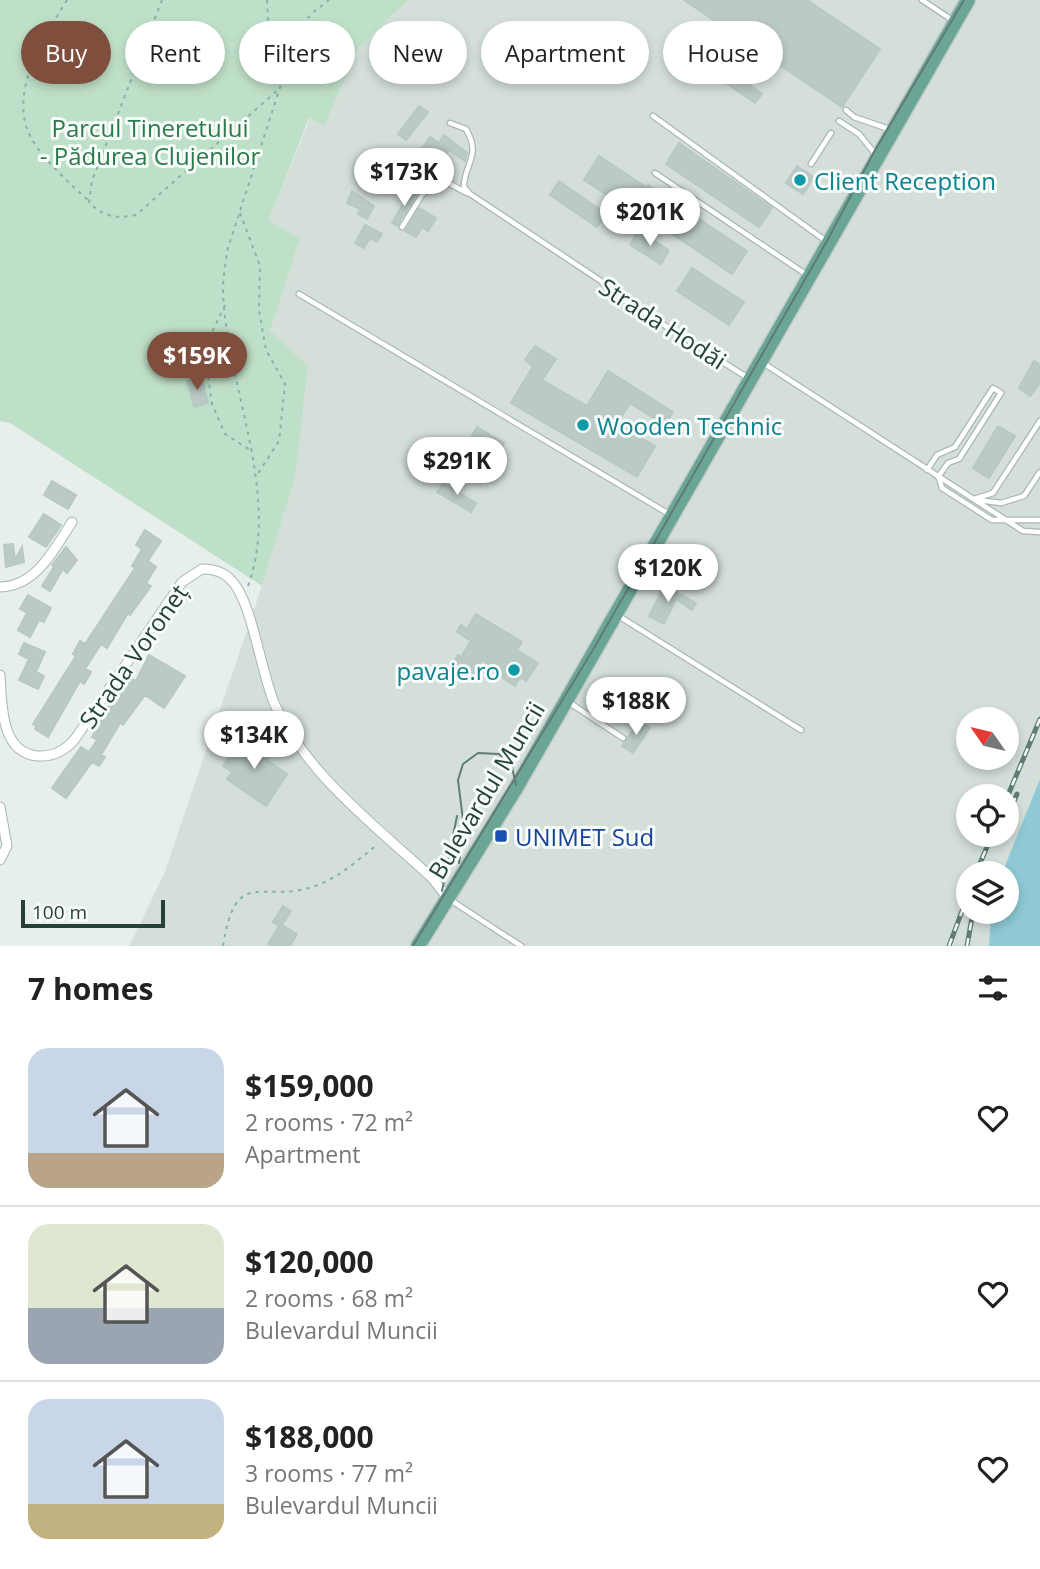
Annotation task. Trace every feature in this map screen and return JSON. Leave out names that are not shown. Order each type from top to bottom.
[{"type":"main road","name":"Bulevardul Muncii","points":[[418,946],[566,701],[968,0]]},
{"type":"street","points":[[0,587],[11,587],[26,580],[41,568],[72,522]]},
{"type":"street","name":"Strada Voroneț","points":[[0,675],[3,723],[9,737],[26,754],[49,757],[68,747],[75,739],[163,608],[191,574],[202,569],[225,574],[234,582],[242,598],[274,703],[290,734],[313,764],[448,898]]},
{"type":"street","points":[[0,807],[7,846],[0,860]]},
{"type":"lane","points":[[922,0],[955,22]]},
{"type":"lane","points":[[846,110],[854,117],[894,130]]},
{"type":"lane","points":[[653,116],[830,243]]},
{"type":"lane","points":[[839,121],[859,134],[877,159]]},
{"type":"lane","points":[[450,123],[466,129],[474,144],[464,181],[464,187],[470,194]]},
{"type":"lane","points":[[811,164],[831,133]]},
{"type":"lane","name":"Strada Hodăi","points":[[409,166],[419,167],[440,181],[470,194],[601,281],[607,289],[752,380]]},
{"type":"lane","points":[[655,173],[810,278]]},
{"type":"lane","points":[[402,227],[422,195],[440,181]]},
{"type":"lane","points":[[299,293],[673,516]]},
{"type":"lane","points":[[762,362],[1023,531],[1040,532]]},
{"type":"lane","points":[[928,470],[936,455],[956,447],[993,388],[1001,393],[959,459],[948,463],[938,477]]},
{"type":"lane","points":[[974,499],[993,493],[1038,428],[1040,421]]},
{"type":"lane","points":[[974,499],[1001,503],[1024,496],[1040,472]]},
{"type":"lane","points":[[938,477],[942,488],[992,520],[1040,520]]},
{"type":"lane","points":[[616,614],[801,730]]},
{"type":"lane","points":[[566,701],[623,738]]},
{"type":"lane","points":[[448,898],[521,946]]},
{"type":"path","points":[[67,0],[47,32],[24,84],[26,127],[55,170],[101,214],[122,218],[136,215],[279,89]]},
{"type":"path","points":[[89,202],[92,181],[162,0]]},
{"type":"path","points":[[267,0],[268,21]]},
{"type":"path","points":[[307,21],[329,0]]},
{"type":"path","points":[[242,598],[250,583],[257,543],[256,475],[223,287],[227,251],[280,84]]},
{"type":"path","points":[[239,211],[260,266],[258,310],[266,349],[285,384],[279,441],[256,475]]},
{"type":"path","points":[[225,305],[204,349],[212,404],[225,434],[251,451]]},
{"type":"path","points":[[223,946],[232,908],[239,898],[258,891],[305,888],[320,884],[342,872],[387,836]]},
{"type":"shaded area","points":[[408,0],[1040,0],[1040,779],[1019,831],[1019,784],[956,784],[956,847],[1013,847],[1007,861],[956,861],[956,924],[990,924],[989,946],[129,946],[164,874],[262,586],[295,477],[270,331],[300,239],[269,220],[310,118],[324,125],[342,84],[355,84],[355,56],[359,47],[369,37],[369,84],[467,84],[467,21],[386,21]]},
{"type":"green space","name":"Parcul Tineretului - Pădurea Clujenilor","points":[[0,0],[408,0],[386,21],[369,21],[369,37],[359,47],[355,56],[355,21],[239,21],[239,84],[343,84],[324,126],[309,118],[269,220],[300,239],[270,331],[308,366],[295,477],[262,586],[10,423],[0,421]]},
{"type":"water","points":[[1040,779],[1040,946],[989,946],[990,924],[1019,924],[1019,861],[1007,861],[1013,847],[1019,847],[1019,831]]},
{"type":"building","points":[[684,0],[807,0],[880,49],[842,107],[783,67],[783,21],[715,21]]},
{"type":"building","points":[[727,84],[748,84],[762,94],[755,103]]},
{"type":"building","points":[[419,106],[428,112],[406,140],[398,134]]},
{"type":"building","points":[[444,135],[467,153],[465,161],[449,150],[438,168],[427,161],[429,157],[420,152],[430,137],[439,143]]},
{"type":"building","points":[[679,143],[772,208],[759,227],[666,164]]},
{"type":"building","points":[[599,156],[747,251],[732,274],[629,205],[627,208],[584,180]]},
{"type":"building","name":"Client Reception","points":[[797,166],[814,177],[803,194],[786,183]]},
{"type":"building","points":[[559,181],[606,214],[597,227],[550,195]]},
{"type":"building","points":[[352,191],[374,206],[367,219],[358,214],[360,209],[347,203]]},
{"type":"building","points":[[411,191],[417,194],[397,226],[392,223]]},
{"type":"building","points":[[419,208],[436,218],[428,231],[422,227],[416,237],[405,231]]},
{"type":"building","points":[[365,225],[382,234],[377,242],[370,238],[364,248],[355,243]]},
{"type":"building","points":[[638,231],[669,250],[661,264],[630,245]]},
{"type":"building","points":[[692,268],[744,302],[729,325],[677,291]]},
{"type":"building","name":"Wooden Technic","points":[[535,346],[556,359],[542,380],[587,406],[608,371],[673,412],[665,425],[630,403],[617,424],[655,446],[637,477],[511,403],[533,366],[525,360]]},
{"type":"building","points":[[1034,361],[1040,365],[1040,383],[1030,396],[1019,388]]},
{"type":"building","points":[[201,377],[208,403],[194,407],[187,381]]},
{"type":"building","points":[[998,426],[1015,436],[989,478],[973,468]]},
{"type":"building","points":[[477,427],[504,443],[482,483],[454,468]]},
{"type":"building","points":[[52,481],[76,495],[68,509],[44,495]]},
{"type":"building","points":[[443,483],[476,503],[471,512],[437,492]]},
{"type":"building","points":[[44,514],[61,525],[46,547],[29,537]]},
{"type":"building","points":[[145,530],[161,541],[148,561],[156,567],[146,583],[151,586],[130,615],[128,613],[107,648],[101,644],[85,669],[91,672],[84,684],[80,681],[48,737],[35,729],[37,726],[33,724],[76,656],[73,654],[80,641],[85,644],[135,568],[132,566],[142,549],[136,545]]},
{"type":"building","points":[[13,544],[15,560],[22,547],[24,562],[6,567],[4,545]]},
{"type":"building","points":[[66,547],[77,560],[67,573],[63,569],[50,591],[42,586],[54,567],[52,565]]},
{"type":"building","points":[[664,586],[696,603],[692,610],[676,599],[664,624],[649,616]]},
{"type":"building","points":[[28,595],[51,608],[44,622],[39,620],[30,637],[18,630],[27,613],[20,609]]},
{"type":"building","points":[[476,614],[522,642],[517,650],[538,663],[526,681],[520,677],[515,686],[500,676],[503,673],[482,660],[474,674],[454,662],[458,655],[461,657],[471,641],[457,632],[461,625],[467,629]]},
{"type":"building","points":[[24,643],[45,652],[36,672],[44,676],[38,689],[19,680],[29,659],[19,654]]},
{"type":"building","points":[[149,655],[185,676],[164,708],[145,695],[123,725],[120,723],[101,755],[105,757],[99,766],[92,762],[66,798],[52,788],[81,747],[89,752],[97,740],[92,737],[107,708],[129,677],[136,681]]},
{"type":"building","points":[[639,721],[650,728],[633,753],[622,746]]},
{"type":"building","points":[[253,739],[272,752],[267,760],[287,774],[266,806],[227,779],[232,772],[223,766],[240,741],[248,746]]},
{"type":"building","points":[[283,906],[291,911],[282,925],[297,934],[290,946],[272,946],[268,944],[279,926],[273,922]]},
{"type":"tram line","points":[[413,946],[594,648],[827,241],[874,152],[964,0]]},
{"type":"tram line","points":[[459,863],[464,828],[458,780],[463,764],[478,753],[499,754],[512,767],[516,785]]},
{"type":"tram line","points":[[442,891],[457,816]]},
{"type":"railway","points":[[1013,784],[1040,719]]},
{"type":"railway","points":[[981,861],[987,847]]},
{"type":"railway","points":[[949,946],[957,924]]},
{"type":"railway","points":[[967,946],[971,924]]},
{"type":"place","name":"Client Reception","points":[[800,180]]},
{"type":"place","name":"Wooden Technic","points":[[583,425]]},
{"type":"place","name":"pavaje.ro","points":[[514,670]]},
{"type":"place","name":"UNIMET Sud","points":[[501,836]]}]
